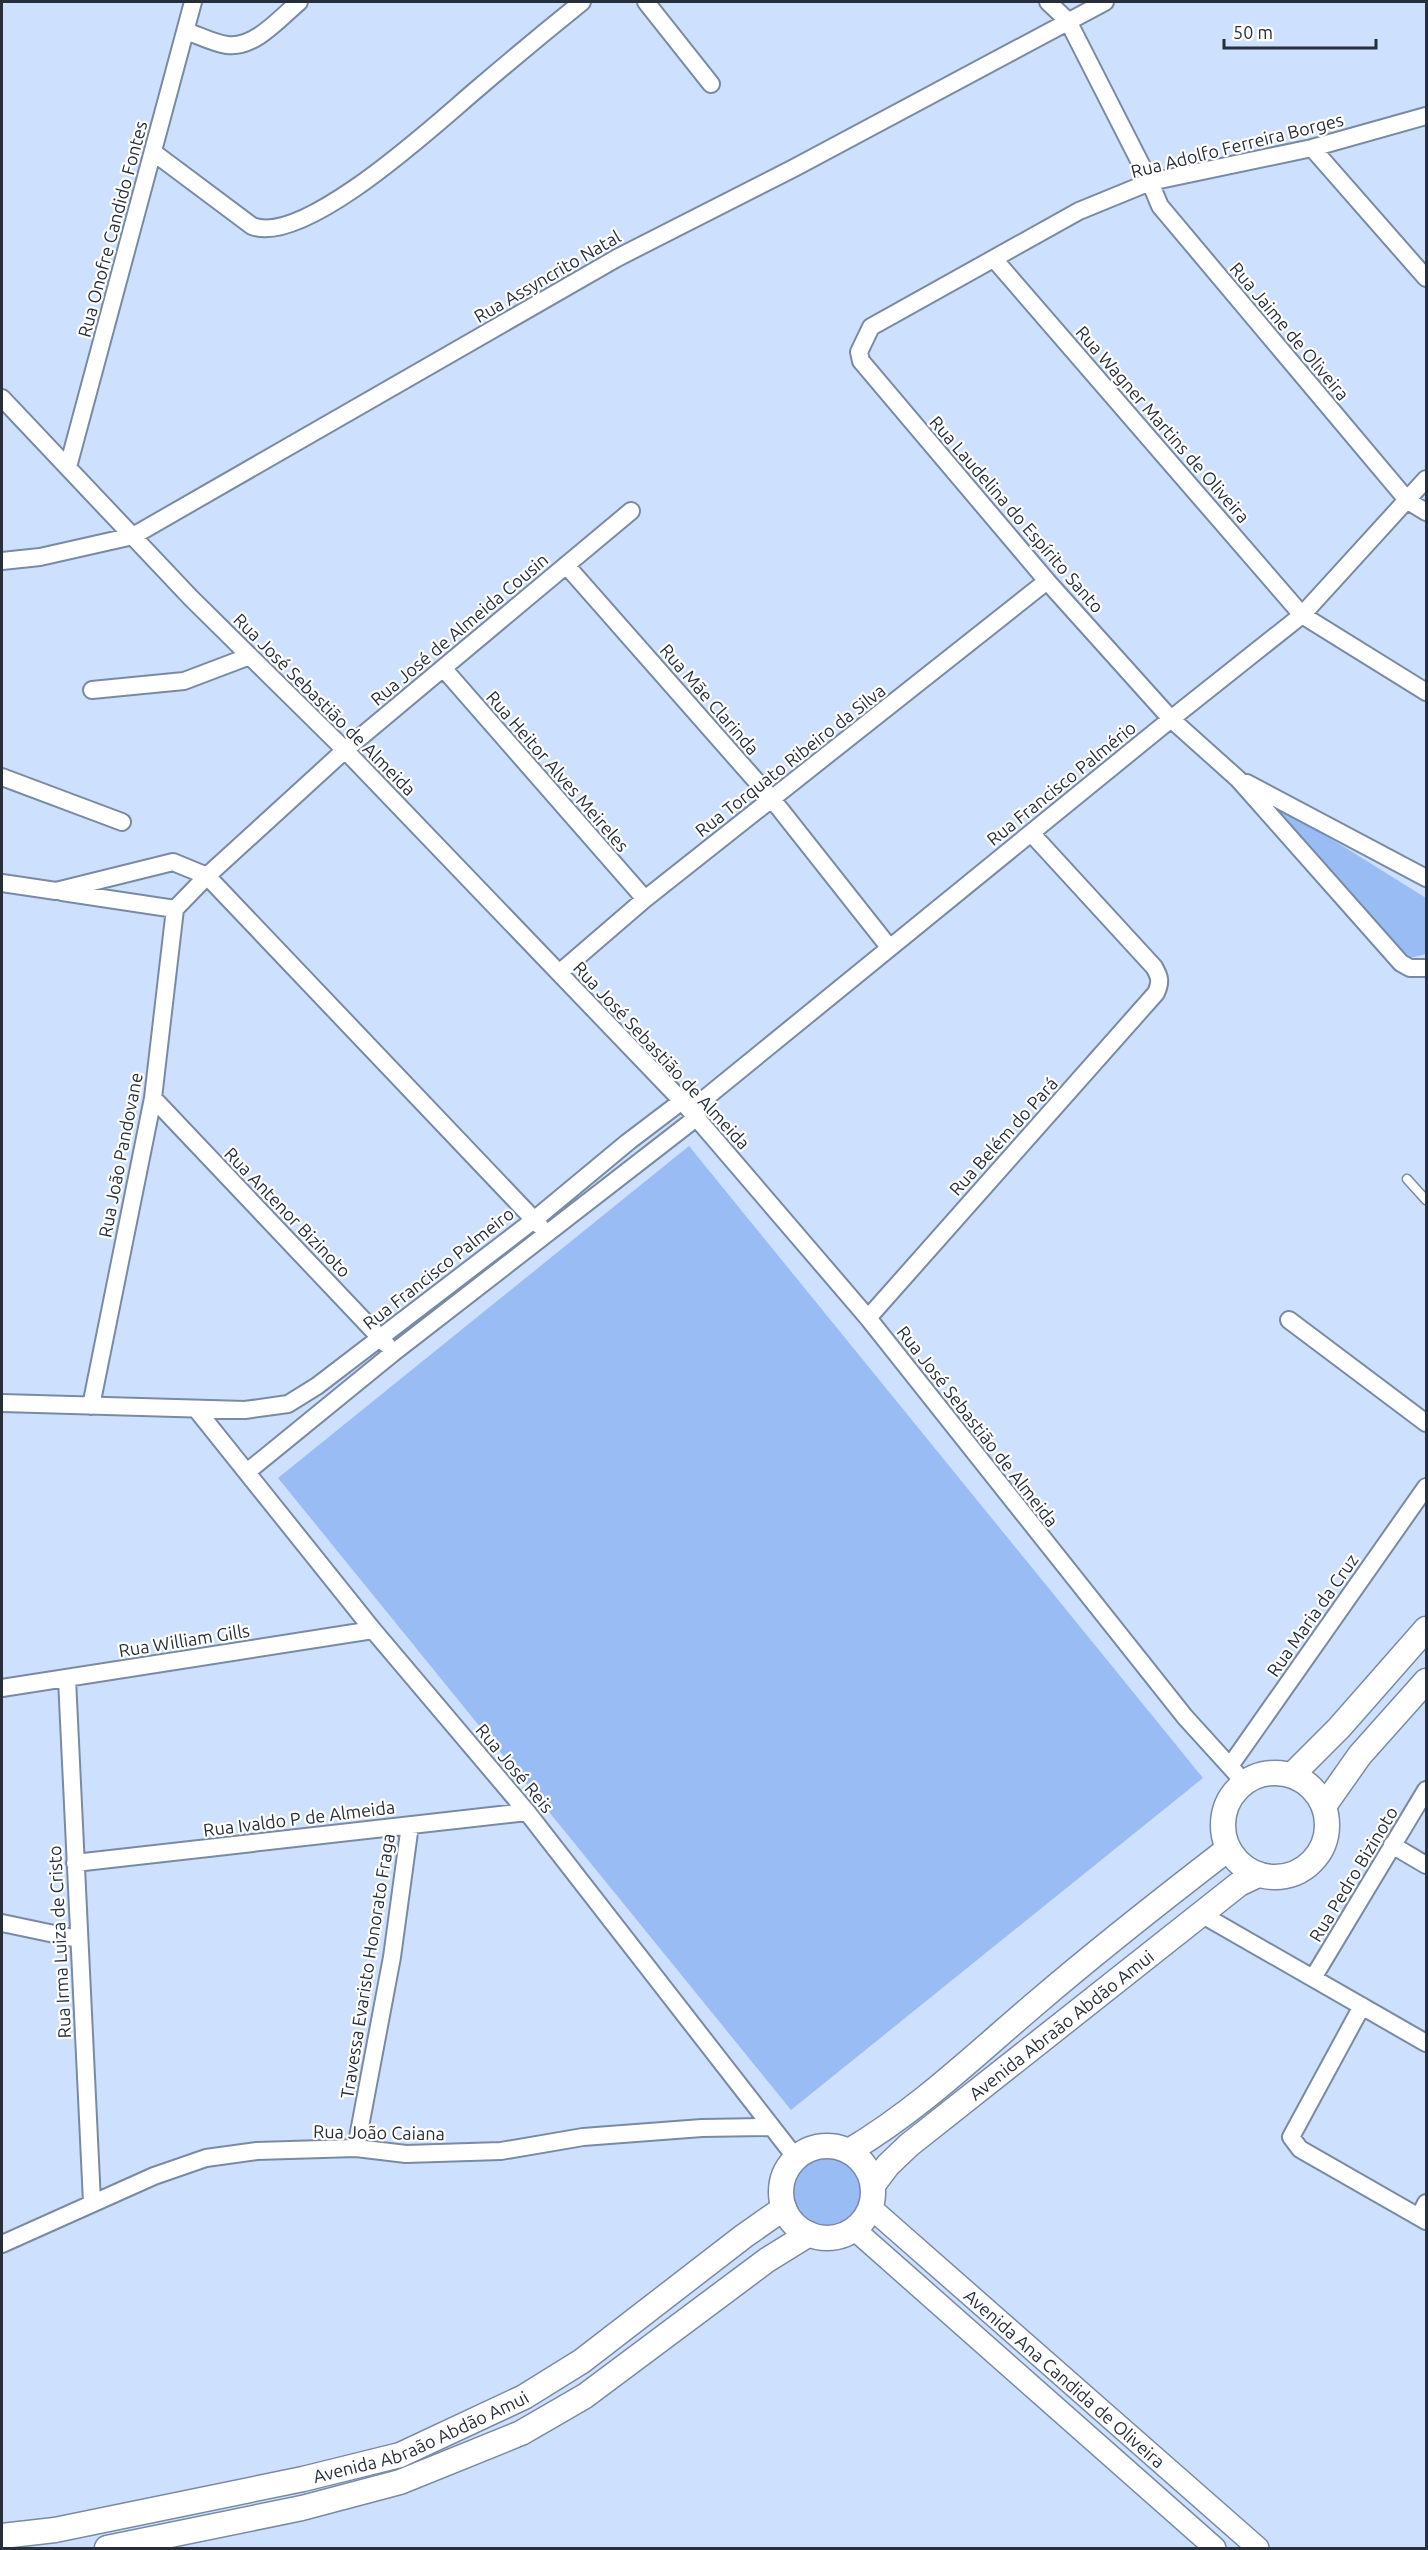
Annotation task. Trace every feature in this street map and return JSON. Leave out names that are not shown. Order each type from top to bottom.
[{"type":"main road","points":[[1292,1775],[1339,1728],[1426,1629]]},
{"type":"main road","points":[[1324,1806],[1360,1755],[1426,1681]]},
{"type":"main road","points":[[1275,1772],[1292,1775],[1306,1782],[1317,1793],[1324,1806],[1328,1823],[1326,1840],[1318,1855],[1307,1868],[1292,1875],[1274,1878],[1258,1875],[1235,1860],[1228,1849],[1223,1835],[1222,1820],[1226,1805],[1233,1792],[1237,1774],[1275,1772]]},
{"type":"main road","name":"Avenida Abraão Abdão Amui","points":[[849,2151],[927,2097],[1112,1939],[1228,1849]]},
{"type":"main road","name":"Avenida Abraão Abdão Amui","points":[[872,2197],[888,2165],[909,2145],[1239,1884],[1258,1875]]},
{"type":"main road","points":[[815,2147],[838,2147],[849,2151],[869,2171],[872,2197],[864,2220],[855,2229],[832,2238],[808,2234],[790,2219],[784,2208],[781,2195],[788,2169],[796,2158],[815,2147]]},
{"type":"main road","name":"Avenida Abraão Abdão Amui","points":[[2,2536],[55,2530],[303,2479],[400,2455],[524,2397],[582,2361],[744,2236],[784,2208]]},
{"type":"main road","name":"Avenida Abraão Abdão Amui","points":[[107,2548],[302,2508],[400,2482],[521,2433],[585,2396],[768,2260],[808,2234]]},
{"type":"street","name":"Rua Onofre Candido Fontes","points":[[68,467],[193,2]]},
{"type":"street","points":[[186,31],[228,45],[248,41],[262,33],[299,2]]},
{"type":"street","points":[[153,152],[252,226],[272,230],[343,197],[383,169],[582,2]]},
{"type":"street","points":[[646,2],[711,84]]},
{"type":"street","name":"Rua Jaime de Oliveira","points":[[1048,2],[1068,21],[1160,206],[1407,501],[1426,512]]},
{"type":"street","name":"Rua Assyncrito Natal","points":[[2,561],[40,557],[133,536],[617,258],[794,168],[1105,2]]},
{"type":"street","name":"Rua Adolfo Ferreira Borges","points":[[871,327],[1079,211],[1150,182],[1312,148],[1426,117]]},
{"type":"street","points":[[1312,148],[1426,278]]},
{"type":"street","name":"Rua Wagner Martins de Oliveira","points":[[994,259],[1302,615],[1426,692]]},
{"type":"street","name":"Rua Laudelina do Espírito Santo","points":[[871,327],[859,352],[861,361],[1047,581],[1171,719],[1238,779]]},
{"type":"street","name":"Rua José Sebastião de Almeida","points":[[2,399],[191,598],[345,750],[682,1101],[868,1318],[1185,1717],[1237,1774]]},
{"type":"street","name":"Rua Francisco Palmério","points":[[703,1100],[889,947],[1302,615],[1426,479]]},
{"type":"street","name":"Rua José de Almeida Cousin","points":[[175,909],[207,876],[345,750],[631,511]]},
{"type":"street","name":"Rua Mãe Clarinda","points":[[566,565],[771,799],[889,947]]},
{"type":"street","name":"Rua Torquato Ribeiro da Silva","points":[[559,973],[645,899],[1047,581]]},
{"type":"street","points":[[92,690],[184,681],[250,656]]},
{"type":"street","name":"Rua Heitor Alves Meireles","points":[[443,668],[645,899]]},
{"type":"street","points":[[2,777],[123,822]]},
{"type":"street","points":[[1238,779],[1426,878]]},
{"type":"street","points":[[1238,779],[1401,963],[1410,968],[1426,968]]},
{"type":"street","name":"Rua Belém do Pará","points":[[868,1318],[1156,993],[1160,977],[1154,967],[1031,833]]},
{"type":"street","points":[[56,891],[173,862],[207,876],[547,1234]]},
{"type":"street","points":[[2,883],[175,909]]},
{"type":"street","name":"Rua João Pandovane","points":[[91,1406],[153,1098],[175,909]]},
{"type":"street","name":"Rua Antenor Bizinoto","points":[[153,1098],[381,1337],[393,1353]]},
{"type":"street","points":[[246,1472],[393,1353],[696,1118],[703,1100],[682,1101]]},
{"type":"street","name":"Rua Francisco Palmeiro","points":[[2,1403],[245,1410],[288,1404],[317,1386],[534,1220],[628,1142],[682,1101]]},
{"type":"street","points":[[1289,1320],[1426,1424]]},
{"type":"street","points":[[288,1404],[302,1427]]},
{"type":"street","name":"Rua José Reis","points":[[196,1409],[373,1630],[527,1812],[796,2158]]},
{"type":"street","name":"Rua Maria da Cruz","points":[[1237,1774],[1426,1487]]},
{"type":"street","name":"Rua William Gills","points":[[2,1688],[373,1630]]},
{"type":"street","name":"Rua Irma Luiza de Cristo","points":[[67,1679],[92,2202]]},
{"type":"street","name":"Rua Pedro Bizinoto","points":[[1312,1978],[1426,1790]]},
{"type":"street","name":"Rua Ivaldo P de Almeida","points":[[75,1863],[527,1812]]},
{"type":"street","name":"Travessa Evaristo Honorato Fraga","points":[[356,2148],[392,1957],[410,1825]]},
{"type":"street","points":[[1392,1845],[1426,1865]]},
{"type":"street","points":[[1201,1914],[1426,2043]]},
{"type":"street","points":[[2,1923],[78,1939]]},
{"type":"street","points":[[1362,2006],[1291,2137],[1299,2149],[1424,2214]]},
{"type":"street","name":"Rua João Caiana","points":[[2,2244],[92,2202],[154,2176],[206,2158],[258,2151],[356,2148],[406,2154],[501,2151],[582,2137],[702,2128],[771,2127]]},
{"type":"street","name":"Avenida Ana Candida de Oliveira","points":[[872,2197],[1258,2548]]},
{"type":"street","name":"Avenida Ana Candida de Oliveira","points":[[855,2229],[1215,2548]]},
{"type":"lane","points":[[1407,1179],[1426,1200]]},
{"type":"shaded area","points":[[1268,805],[1282,808],[1426,898],[1426,954],[1410,958]]},
{"type":"shaded area","points":[[689,1146],[1203,1778],[791,2110],[278,1478]]},
{"type":"shaded area","points":[[828,2156],[849,2162],[859,2172],[865,2193],[859,2214],[849,2224],[828,2230],[807,2224],[797,2214],[791,2193],[797,2172],[807,2162]]}]
